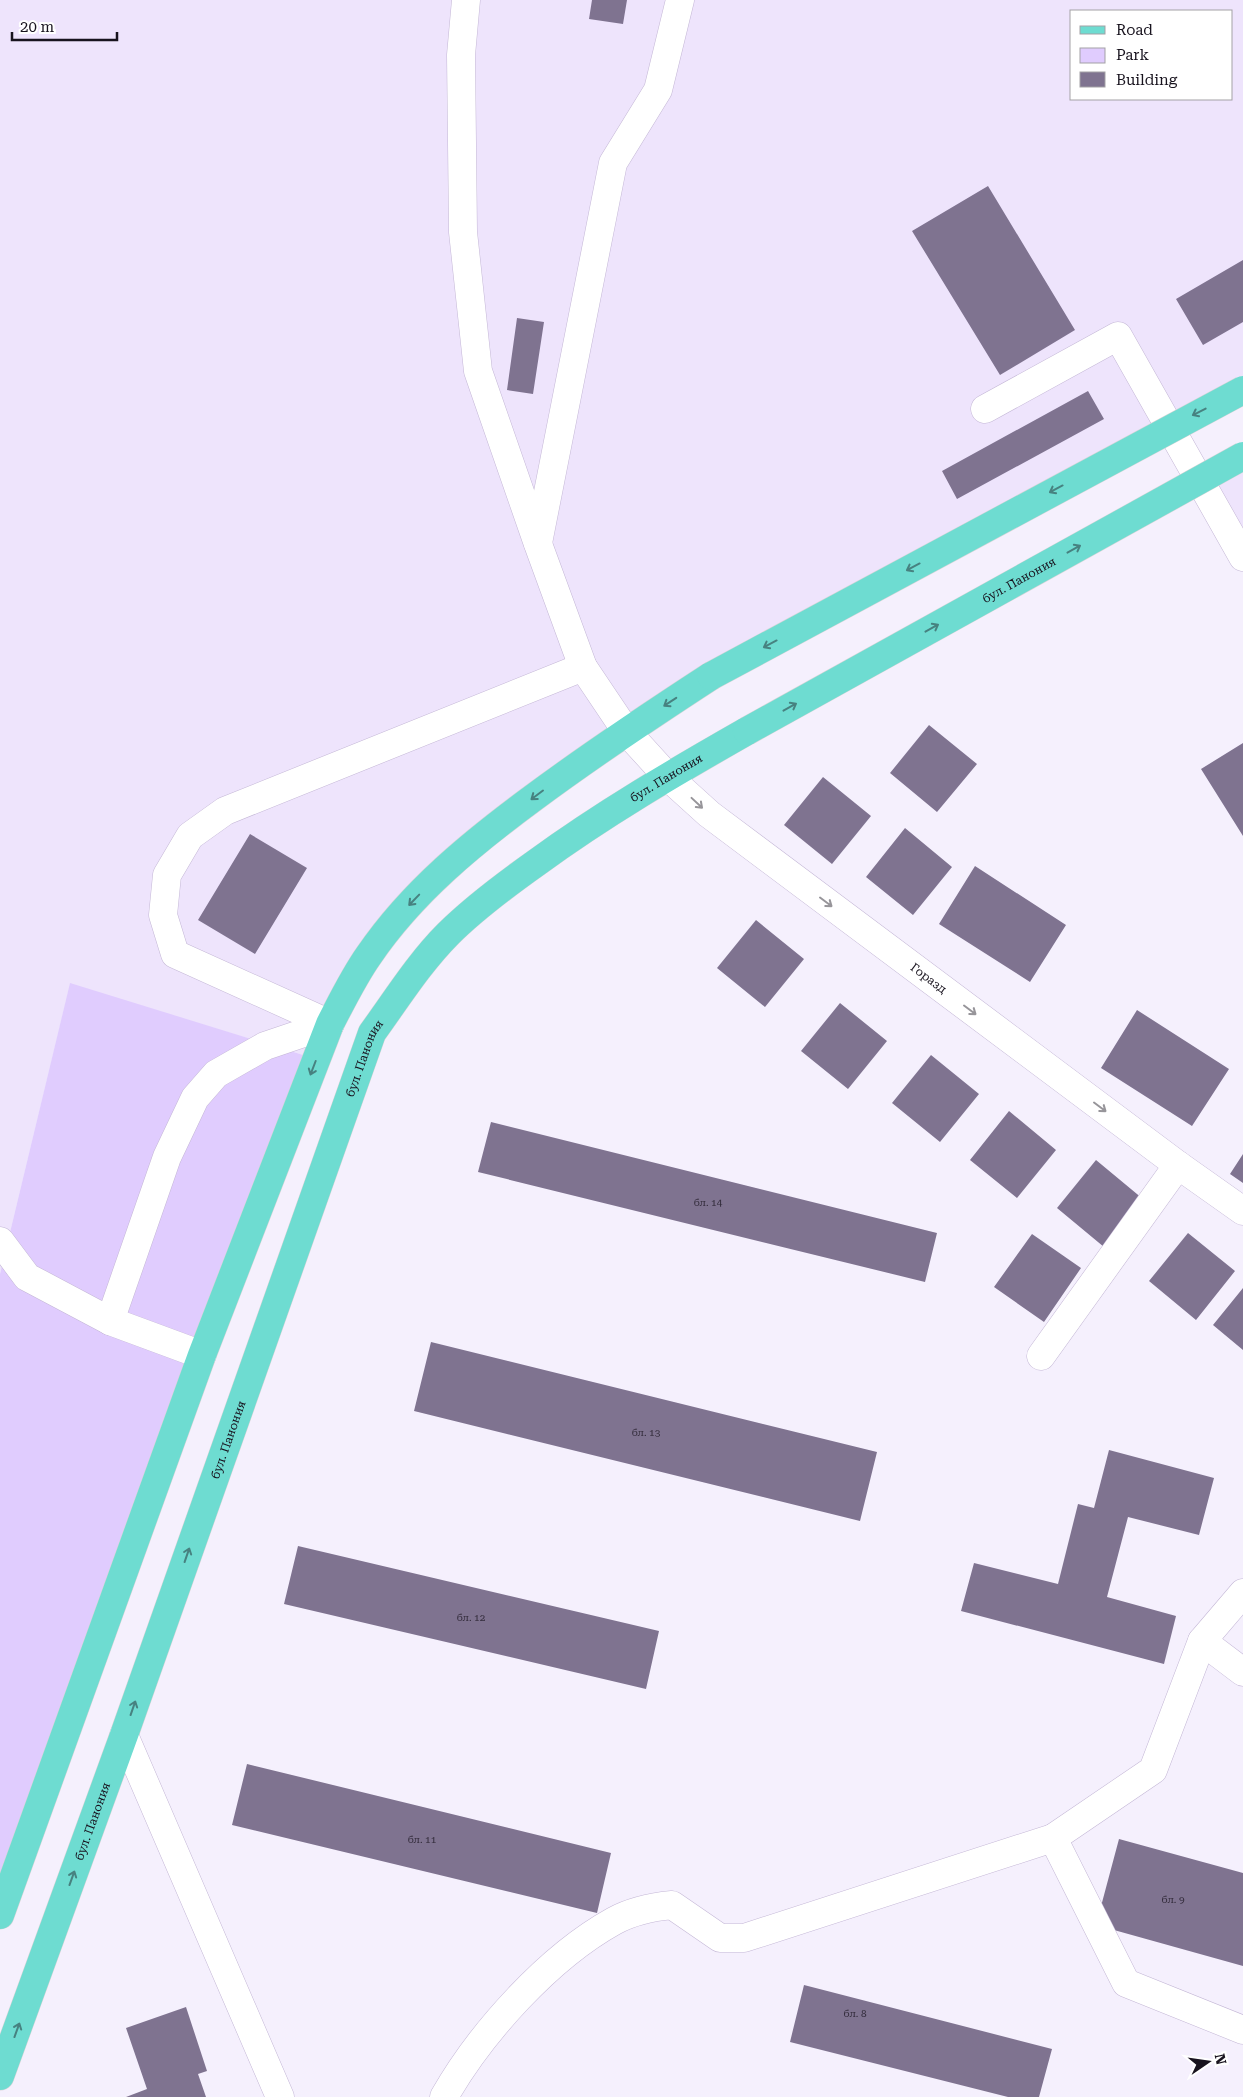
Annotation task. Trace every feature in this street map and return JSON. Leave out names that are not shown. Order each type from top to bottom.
[{"type":"main road","points":[[0,1915],[202,1355],[330,1024],[369,954],[410,904],[472,843],[626,731],[711,676],[1243,390]]},
{"type":"main road","name":"бул. Панония","points":[[0,2076],[124,1735],[372,1033],[407,984],[447,935],[502,887],[578,832],[747,730],[1243,456]]},
{"type":"street","name":"Горазд","points":[[466,0],[461,55],[463,232],[478,371],[583,667],[626,731],[668,776],[708,814],[1178,1165],[1243,1210]]},
{"type":"street","points":[[538,544],[613,163],[658,90],[680,0]]},
{"type":"street","points":[[985,409],[1118,336],[1243,557]]},
{"type":"street","points":[[330,1024],[175,954],[163,915],[166,875],[190,836],[225,811],[583,667]]},
{"type":"street","points":[[110,1321],[167,1157],[195,1098],[216,1074],[265,1046],[330,1024]]},
{"type":"street","points":[[1041,1356],[1178,1165]]},
{"type":"street","points":[[0,1241],[27,1277],[110,1321],[202,1355]]},
{"type":"street","points":[[444,2097],[505,2011],[561,1958],[614,1921],[647,1908],[672,1905],[720,1938],[744,1938],[1053,1838],[1153,1770],[1202,1641],[1243,1593]]},
{"type":"street","points":[[1202,1641],[1243,1672]]},
{"type":"street","points":[[124,1735],[280,2097]]},
{"type":"street","points":[[1053,1838],[1126,1984],[1243,2030]]},
{"type":"shaded area","points":[[0,0],[1243,0],[1243,390],[711,676],[410,904],[316,1059],[70,984],[0,1274]]},
{"type":"shaded area","points":[[1243,456],[1243,557],[1216,509],[1220,468]]},
{"type":"green space","points":[[70,983],[316,1059],[0,1915],[0,1274]]},
{"type":"building","points":[[592,0],[627,0],[623,24],[589,19]]},
{"type":"building","points":[[988,186],[1075,330],[1000,375],[912,231]]},
{"type":"building","points":[[1243,260],[1243,322],[1203,345],[1176,299]]},
{"type":"building","points":[[517,318],[544,322],[533,394],[507,390]]},
{"type":"building","points":[[1088,391],[1104,419],[957,499],[942,471]]},
{"type":"building","points":[[929,725],[977,764],[937,812],[890,773]]},
{"type":"building","points":[[1243,743],[1243,836],[1201,769]]},
{"type":"building","points":[[823,777],[871,816],[832,864],[784,825]]},
{"type":"building","points":[[905,828],[952,867],[913,915],[866,877]]},
{"type":"building","points":[[250,834],[307,868],[255,954],[198,920]]},
{"type":"building","points":[[975,866],[1066,925],[1030,982],[939,924]]},
{"type":"building","points":[[756,920],[804,959],[765,1007],[717,968]]},
{"type":"building","points":[[840,1003],[887,1041],[848,1089],[801,1051]]},
{"type":"building","points":[[1137,1010],[1229,1069],[1192,1126],[1101,1068]]},
{"type":"building","points":[[931,1055],[979,1094],[940,1142],[892,1103]]},
{"type":"building","points":[[1009,1111],[1056,1150],[1017,1198],[970,1160]]},
{"type":"building","points":[[491,1122],[937,1233],[925,1282],[478,1172]]},
{"type":"building","points":[[1243,1154],[1243,1183],[1230,1174]]},
{"type":"building","points":[[1096,1160],[1143,1199],[1104,1247],[1057,1208]]},
{"type":"building","points":[[1188,1233],[1235,1271],[1196,1320],[1149,1281]]},
{"type":"building","points":[[1032,1234],[1081,1268],[1044,1322],[994,1287]]},
{"type":"building","points":[[1243,1288],[1243,1350],[1213,1325]]},
{"type":"building","points":[[431,1342],[877,1452],[860,1521],[414,1411]]},
{"type":"building","points":[[1109,1450],[1214,1478],[1199,1535],[1128,1517],[1107,1597],[1176,1616],[1164,1664],[961,1611],[974,1563],[1058,1584],[1078,1504],[1094,1508]]},
{"type":"building","points":[[298,1546],[659,1631],[646,1689],[284,1604]]},
{"type":"building","points":[[247,1764],[611,1853],[597,1913],[232,1825]]},
{"type":"building","points":[[1119,1839],[1243,1873],[1243,1966],[1096,1925]]},
{"type":"building","points":[[804,1985],[1052,2049],[1039,2097],[1008,2097],[790,2042]]},
{"type":"building","points":[[186,2007],[207,2071],[198,2074],[206,2097],[126,2097],[147,2089],[126,2028]]}]
